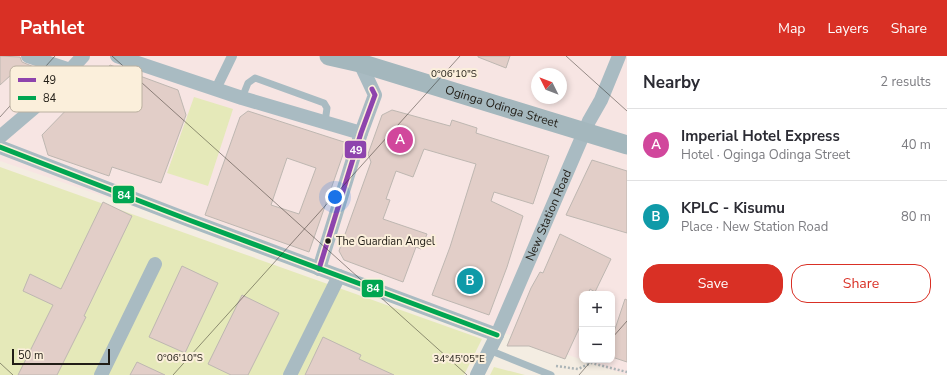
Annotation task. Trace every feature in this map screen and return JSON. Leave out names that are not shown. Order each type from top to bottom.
[{"type":"main road","name":"Oginga Odinga Street","points":[[329,56],[364,58],[587,126],[627,133]]},
{"type":"main road","name":"Oginga Odinga Street","points":[[587,126],[627,145]]},
{"type":"street","points":[[28,56],[58,66]]},
{"type":"street","points":[[74,66],[83,56]]},
{"type":"street","points":[[117,56],[242,98],[361,133]]},
{"type":"street","points":[[216,89],[232,56]]},
{"type":"street","name":"New Station Road","points":[[477,375],[497,335],[587,126],[601,100],[619,56]]},
{"type":"street","points":[[319,269],[361,133],[375,95],[364,58]]},
{"type":"street","points":[[0,137],[29,112]]},
{"type":"street","points":[[0,147],[319,269],[497,335]]},
{"type":"street","points":[[101,375],[156,264]]},
{"type":"street","points":[[290,375],[339,276]]},
{"type":"lane","points":[[242,98],[248,83],[255,78],[324,102],[327,108],[325,122]]},
{"type":"lane","points":[[489,350],[551,375]]},
{"type":"path","points":[[552,364],[559,367],[578,368],[591,364],[627,372]]},
{"type":"shaded area","points":[[0,56],[627,56],[627,375],[592,363],[615,363],[615,291],[579,291],[579,359],[0,161]]},
{"type":"green space","points":[[194,97],[233,109],[208,186],[167,173]]},
{"type":"green space","points":[[0,167],[482,339],[464,375],[0,375]]},
{"type":"green space","points":[[494,367],[525,375],[490,375]]},
{"type":"building","points":[[0,56],[20,57],[22,62],[32,66],[10,66],[10,76],[0,85]]},
{"type":"building","points":[[478,56],[510,56],[506,68]]},
{"type":"building","points":[[142,77],[178,90],[186,115],[161,183],[112,167],[109,176],[48,155],[42,135],[64,112],[142,112]]},
{"type":"building","points":[[392,110],[450,126],[452,120],[477,128],[476,133],[549,156],[533,204],[494,192],[491,201],[523,216],[507,267],[489,315],[432,295],[450,247],[476,164],[424,149],[413,177],[396,171],[386,199],[390,200],[383,219],[427,234],[421,249],[416,247],[403,282],[344,260],[339,251],[371,162],[368,154],[382,115]]},
{"type":"building","points":[[248,111],[347,143],[309,252],[205,215],[240,117]],"holes":[[[287,158],[316,168],[299,214],[271,205]]]},
{"type":"building","points":[[592,160],[627,171],[627,233],[566,215]]},
{"type":"building","points":[[103,202],[132,216],[84,316],[86,317],[57,375],[18,375],[53,305],[23,291],[30,274],[61,289]]},
{"type":"building","points":[[560,234],[611,259],[595,291],[590,289],[589,291],[579,291],[579,329],[565,359],[529,346],[507,346],[531,288],[540,272],[543,273]]},
{"type":"building","points":[[182,266],[218,283],[185,353],[149,337]]},
{"type":"building","points":[[242,295],[279,313],[248,375],[231,375],[208,364]]},
{"type":"building","points":[[625,299],[627,300],[627,362],[615,358],[615,329]]},
{"type":"building","points":[[323,337],[361,355],[359,359],[394,375],[305,375]]},
{"type":"building","points":[[137,362],[165,375],[130,375]]},
{"type":"transit line","name":"49","points":[[319,269],[361,133],[375,95],[372,89]]},
{"type":"transit line","name":"84","points":[[0,147],[189,220],[497,335]]},
{"type":"place","name":"Imperial Hotel Express","points":[[400,140]]},
{"type":"place","name":"The Guardian Angel","points":[[328,241]]},
{"type":"place","name":"KPLC - Kisumu","points":[[470,281]]}]
